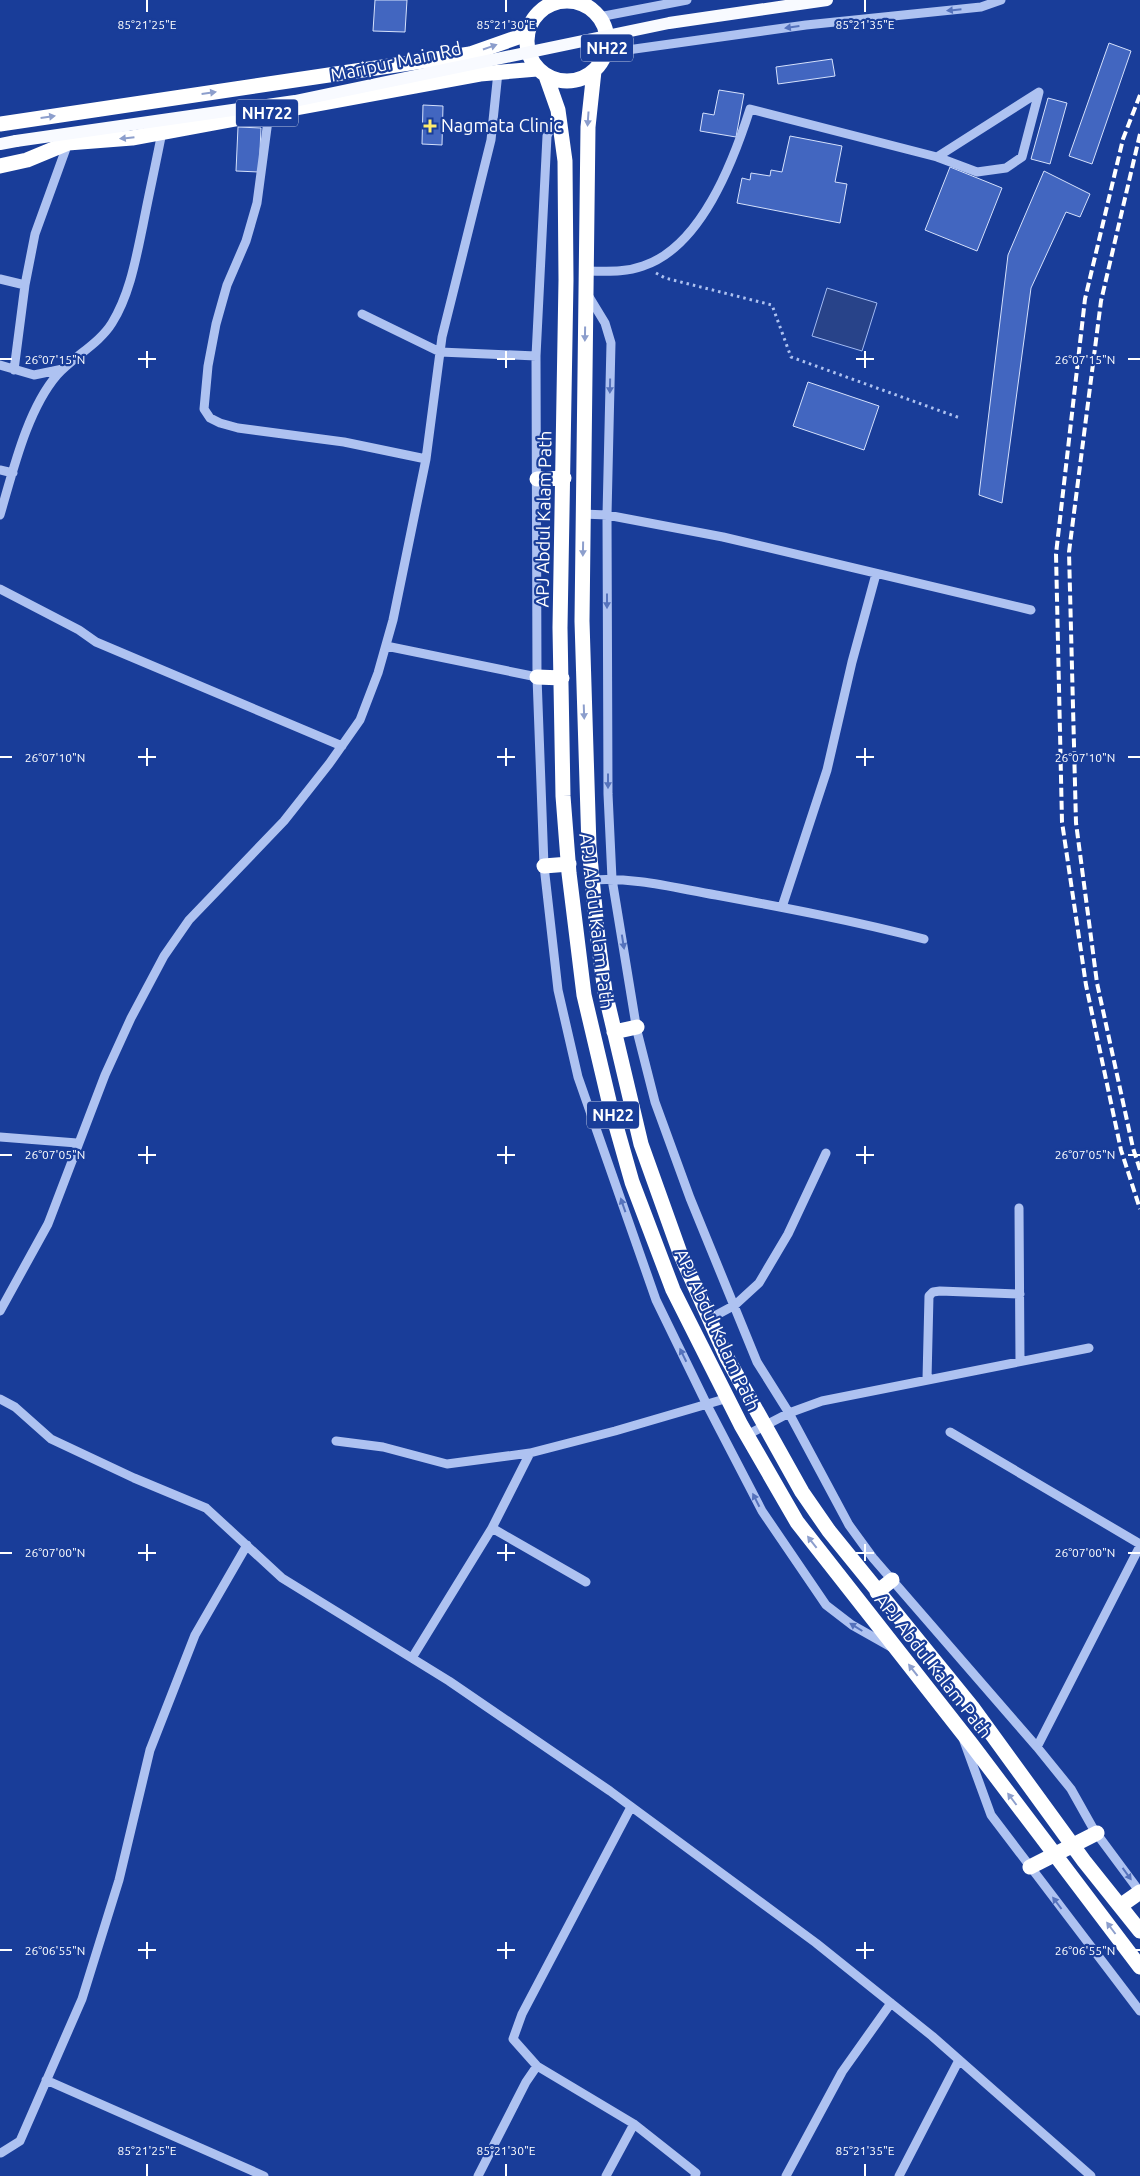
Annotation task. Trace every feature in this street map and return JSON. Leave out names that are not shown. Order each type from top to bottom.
[{"type":"highway","name":"NH22","points":[[542,72],[562,82],[579,80],[594,71],[606,53],[606,31],[599,17],[586,3],[561,1],[545,8],[533,19],[527,34],[528,53],[542,72],[558,110]]},
{"type":"highway","name":"NH722","points":[[0,124],[470,54],[527,34]]},
{"type":"highway","name":"APJ Abdul Kalam Path","points":[[594,71],[588,127],[583,514],[583,676],[589,848],[605,992],[641,1144],[680,1253],[726,1356],[802,1492],[877,1592],[998,1741],[1073,1845],[1140,1931]]},
{"type":"highway","name":"NH722","points":[[0,166],[27,160],[68,144],[132,138],[480,74],[542,72]]},
{"type":"highway","name":"APJ Abdul Kalam Path","points":[[558,110],[563,137],[566,179],[564,478],[560,628],[563,796],[568,864],[584,995],[609,1101],[632,1182],[673,1290],[747,1435],[796,1522],[979,1755],[1140,1967]]},
{"type":"highway","points":[[538,479],[564,478]]},
{"type":"highway","points":[[537,677],[562,678]]},
{"type":"highway","points":[[544,866],[568,864]]},
{"type":"highway","points":[[614,1032],[636,1027]]},
{"type":"highway","points":[[877,1592],[892,1580]]},
{"type":"highway","points":[[979,1755],[998,1741]]},
{"type":"highway","points":[[1030,1867],[1097,1833]]},
{"type":"highway","points":[[1120,1906],[1140,1892]]},
{"type":"main road","name":"Maripur Main Rd","points":[[0,144],[295,101],[669,23],[828,0]]},
{"type":"street","points":[[599,17],[687,0]]},
{"type":"street","points":[[606,53],[806,26],[981,7],[1001,0]]},
{"type":"street","points":[[0,1311],[48,1224],[77,1143],[105,1075],[131,1018],[164,956],[189,920],[284,821],[360,720],[378,673],[393,620],[426,459],[440,352],[492,140],[498,72]]},
{"type":"street","points":[[586,271],[623,272],[644,266],[664,256],[687,236],[704,212],[732,158],[750,109],[937,157],[977,172],[1006,168],[1022,157],[1039,92],[937,157]]},
{"type":"street","name":"NH22","points":[[558,110],[547,136],[536,356],[538,479],[537,677],[544,866],[558,990],[578,1077],[656,1300],[707,1404],[762,1510],[826,1605],[852,1625],[898,1651]]},
{"type":"street","points":[[269,113],[257,203],[246,241],[227,285],[218,314],[208,366],[204,409],[210,418],[238,428],[344,442],[426,459]]},
{"type":"street","points":[[0,515],[34,415],[56,376],[104,334],[113,322],[122,302],[137,252],[162,132]]},
{"type":"street","points":[[14,370],[25,285],[35,234],[68,144]]},
{"type":"street","points":[[0,279],[25,285]]},
{"type":"street","name":"NH22","points":[[586,290],[605,323],[611,342],[606,515],[608,794],[612,879],[636,1027],[655,1102],[690,1198],[757,1362],[789,1413],[849,1525],[873,1558],[1037,1747],[1071,1790],[1097,1833],[1140,1892]]},
{"type":"street","points":[[362,314],[440,352],[536,356]]},
{"type":"street","points":[[0,365],[34,375],[63,370]]},
{"type":"street","points":[[0,470],[13,473]]},
{"type":"street","points":[[583,514],[606,515],[723,537],[1030,610]]},
{"type":"street","points":[[782,907],[827,770],[852,662],[876,574]]},
{"type":"street","points":[[0,589],[79,630],[96,642],[342,746]]},
{"type":"street","points":[[386,646],[537,677]]},
{"type":"street","points":[[592,880],[637,881],[782,907],[924,939]]},
{"type":"street","points":[[0,1137],[77,1143]]},
{"type":"street","points":[[709,1319],[735,1306],[759,1283],[788,1234],[826,1153]]},
{"type":"street","points":[[1019,1208],[1020,1361]]},
{"type":"street","points":[[927,1379],[929,1296],[933,1292],[940,1290],[1020,1294]]},
{"type":"street","points":[[747,1435],[789,1413],[822,1401],[1090,1348]]},
{"type":"street","points":[[336,1442],[383,1447],[447,1464],[530,1453],[614,1432],[728,1398]]},
{"type":"street","points":[[0,1399],[15,1407],[51,1439],[134,1478],[206,1508],[282,1578],[457,1687],[631,1807],[816,1943],[891,2002],[1091,2176]]},
{"type":"street","points":[[950,1432],[1140,1545],[1037,1747]]},
{"type":"street","points":[[412,1658],[492,1528],[530,1453]]},
{"type":"street","points":[[492,1528],[586,1582]]},
{"type":"street","points":[[0,2154],[20,2141],[82,1998],[119,1880],[150,1750],[195,1635],[247,1546]]},
{"type":"street","name":"NH22","points":[[961,1732],[991,1815],[1140,2011]]},
{"type":"street","points":[[631,1807],[522,2014],[513,2039],[537,2066],[634,2124],[696,2173],[695,2176]]},
{"type":"street","points":[[786,2176],[842,2072],[891,2002]]},
{"type":"street","points":[[900,2175],[959,2060]]},
{"type":"street","points":[[478,2176],[526,2082],[537,2066]]},
{"type":"street","points":[[46,2080],[264,2176]]},
{"type":"street","points":[[606,2176],[634,2124]]},
{"type":"path","points":[[644,266],[665,278],[772,305],[791,357],[960,418]]},
{"type":"water","points":[[827,288],[877,303],[862,351],[812,336]]},
{"type":"building","points":[[375,0],[407,0],[405,32],[373,31]]},
{"type":"building","points":[[1109,43],[1131,51],[1092,164],[1069,156]]},
{"type":"building","points":[[832,59],[835,76],[778,84],[776,67]]},
{"type":"building","points":[[719,90],[744,94],[736,137],[700,131],[703,113],[714,115]]},
{"type":"building","points":[[1048,98],[1067,103],[1050,164],[1031,159]]},
{"type":"building","points":[[423,105],[443,106],[442,145],[422,144]]},
{"type":"building","points":[[238,127],[261,128],[259,172],[236,171]]},
{"type":"building","points":[[790,136],[842,146],[835,182],[847,184],[840,223],[737,203],[742,178],[750,180],[751,173],[770,176],[771,170],[782,172]]},
{"type":"building","points":[[950,167],[1002,188],[977,251],[925,230]]},
{"type":"building","points":[[1044,171],[1090,194],[1080,217],[1066,212],[1031,288],[1002,503],[979,495],[1008,255]]},
{"type":"building","points":[[808,382],[879,406],[864,450],[793,426]]},
{"type":"railway","points":[[1140,95],[1123,139],[1085,299],[1056,554],[1062,822],[1086,985],[1121,1150],[1140,1209]]},
{"type":"railway","points":[[1140,134],[1101,301],[1069,552],[1076,823],[1097,983],[1133,1148],[1140,1170]]},
{"type":"place","name":"Nagmata Clinic","points":[[430,126]]}]
